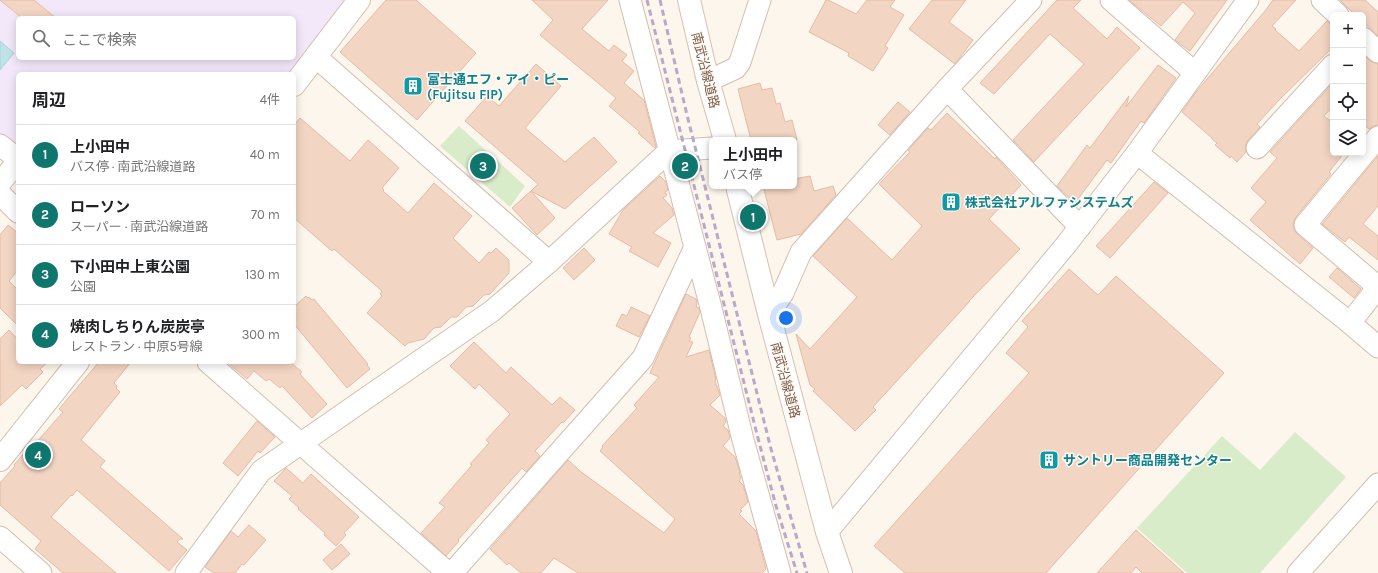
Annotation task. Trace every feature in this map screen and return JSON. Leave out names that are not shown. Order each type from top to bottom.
[{"type":"street","points":[[296,82],[359,0]]},
{"type":"street","points":[[630,0],[711,308],[743,440],[780,573]]},
{"type":"street","name":"南武沿線道路","points":[[689,0],[708,81],[724,137]]},
{"type":"street","points":[[708,81],[736,68],[740,62],[760,0]]},
{"type":"street","points":[[769,314],[783,293],[801,252],[947,89],[1030,0]]},
{"type":"street","points":[[1111,0],[1194,73]]},
{"type":"street","points":[[827,532],[1080,227],[1137,153],[1248,0]]},
{"type":"street","points":[[1322,0],[1335,12]]},
{"type":"street","points":[[1366,41],[1378,52]]},
{"type":"street","points":[[316,57],[549,262]]},
{"type":"street","points":[[1257,148],[1330,68]]},
{"type":"street","points":[[947,89],[1080,227]]},
{"type":"street","points":[[1350,323],[1378,287],[1305,225],[1378,137]]},
{"type":"street","points":[[0,145],[16,158]]},
{"type":"street","points":[[186,573],[260,471],[492,311],[549,262],[669,151],[709,148]]},
{"type":"street","points":[[1137,153],[1378,347]]},
{"type":"street","points":[[0,183],[16,163]]},
{"type":"street","name":"南武沿線道路","points":[[737,189],[827,532],[840,573]]},
{"type":"street","points":[[0,194],[16,210]]},
{"type":"street","points":[[452,573],[643,358],[695,247]]},
{"type":"street","points":[[0,460],[76,364]]},
{"type":"street","points":[[210,364],[448,573]]},
{"type":"street","points":[[1298,573],[1378,484]]},
{"type":"street","points":[[0,537],[41,573]]},
{"type":"shaded area","points":[[0,0],[348,0],[293,72],[16,72],[16,148],[0,136]]},
{"type":"green space","points":[[459,126],[525,186],[510,207],[440,146]]},
{"type":"green space","points":[[1295,432],[1346,477],[1260,573],[1187,573],[1137,528],[1222,436],[1260,470]]},
{"type":"water","points":[[0,41],[14,53],[0,70]]},
{"type":"building","points":[[0,0],[34,0],[54,16],[20,16]]},
{"type":"building","name":"富士通エフ・アイ・ピー (Fujitsu FIP)","points":[[386,0],[416,0],[476,53],[417,120],[340,52]]},
{"type":"building","points":[[532,0],[608,0],[582,29],[609,51],[614,45],[627,55],[622,61],[634,71],[624,83],[644,100],[655,148],[638,133],[640,132],[609,106],[616,98],[540,35],[553,20]]},
{"type":"building","points":[[826,0],[856,14],[867,0],[895,0],[890,7],[904,15],[885,46],[888,48],[873,71],[848,56],[849,53],[809,32]]},
{"type":"building","points":[[932,0],[966,0],[949,22],[973,40],[955,64],[909,29]]},
{"type":"building","points":[[1057,0],[1081,0],[1073,8],[1107,39],[1117,27],[1140,48],[1034,162],[1013,140],[1084,64],[1050,34],[994,94],[980,83]]},
{"type":"building","points":[[1129,0],[1227,0],[1190,51],[1175,40],[1195,13],[1183,2],[1161,26]]},
{"type":"building","points":[[1273,0],[1296,0],[1272,26],[1299,51],[1327,21],[1330,24],[1330,50],[1257,124],[1260,127],[1248,140],[1245,146],[1246,152],[1237,162],[1215,145],[1217,143],[1212,138],[1182,112],[1196,92]]},
{"type":"building","points":[[1340,0],[1365,0],[1378,12],[1378,36],[1366,25],[1366,12],[1352,12]]},
{"type":"building","points":[[1366,57],[1370,61],[1378,64],[1378,125],[1369,129],[1366,126]]},
{"type":"building","points":[[536,64],[561,86],[525,128],[565,162],[594,137],[617,162],[565,209],[531,191],[538,184],[465,121],[487,96],[499,106]]},
{"type":"building","points":[[1158,65],[1176,78],[1144,123],[1141,121],[1111,163],[1107,160],[1075,203],[1057,186],[1087,145],[1090,148],[1129,96],[1126,107]]},
{"type":"building","points":[[760,83],[762,90],[772,88],[776,104],[780,103],[785,122],[792,120],[796,137],[750,137],[738,89]]},
{"type":"building","points":[[1330,86],[1330,109],[1324,116],[1330,121],[1330,156],[1342,156],[1329,172],[1331,174],[1296,217],[1293,223],[1297,234],[1313,248],[1300,264],[1250,220],[1266,202],[1251,188],[1277,158],[1270,152]]},
{"type":"building","points":[[898,102],[910,112],[890,135],[878,125]]},
{"type":"building","points":[[947,113],[995,159],[996,157],[1021,185],[989,219],[1020,249],[969,301],[873,407],[876,410],[855,431],[813,391],[815,389],[810,385],[796,334],[810,349],[857,297],[813,256],[847,218],[892,260],[922,226],[879,184],[910,152],[908,150],[928,128],[931,130]]},
{"type":"building","points":[[300,118],[350,161],[368,140],[399,168],[382,188],[384,190],[383,191],[408,213],[434,183],[472,216],[453,238],[479,263],[489,252],[491,253],[496,248],[509,260],[509,273],[490,294],[484,295],[473,306],[466,307],[457,317],[451,317],[441,327],[434,328],[424,339],[408,343],[405,346],[367,313],[382,296],[380,294],[382,291],[334,249],[332,251],[296,220],[296,123]]},
{"type":"building","points":[[1378,156],[1378,206],[1363,224],[1378,236],[1378,260],[1349,237],[1345,242],[1322,224]]},
{"type":"building","points":[[660,176],[666,182],[668,190],[665,192],[667,195],[663,198],[672,208],[674,215],[653,233],[671,243],[658,267],[629,251],[632,247],[609,234],[623,210]]},
{"type":"building","points":[[810,176],[814,191],[833,186],[836,195],[801,234],[777,240],[764,189],[797,189],[797,178]]},
{"type":"building","points":[[1154,182],[1168,193],[1110,258],[1096,246]]},
{"type":"building","points":[[531,191],[555,218],[537,235],[512,208]]},
{"type":"building","points":[[8,225],[16,231],[16,272],[9,281],[16,288],[16,324],[0,308],[0,235]]},
{"type":"building","points":[[584,248],[595,260],[574,280],[563,268]]},
{"type":"building","points":[[1337,268],[1361,289],[1354,298],[1329,277]]},
{"type":"building","name":"サントリー商品開発センター","points":[[1069,269],[1098,295],[1116,276],[1224,373],[1046,573],[905,573],[874,546],[1029,373],[1006,353],[1028,327],[1022,321]]},
{"type":"building","points":[[686,294],[696,299],[696,307],[699,308],[700,312],[689,337],[691,338],[689,341],[693,342],[686,357],[709,350],[715,381],[720,395],[710,405],[725,418],[726,422],[723,426],[728,430],[730,438],[723,446],[735,457],[741,478],[739,481],[743,485],[748,502],[740,510],[742,511],[739,514],[756,531],[766,569],[762,573],[578,573],[554,558],[541,573],[521,573],[509,563],[507,565],[490,549],[568,460],[580,471],[664,533],[675,519],[600,451],[603,447],[602,446],[637,408],[634,405],[659,377],[650,373]]},
{"type":"building","points":[[306,296],[312,300],[314,299],[368,364],[367,365],[370,369],[347,388],[296,326],[296,305]]},
{"type":"building","points":[[631,307],[650,316],[639,337],[616,326],[622,314],[627,316]]},
{"type":"building","points":[[9,330],[16,338],[16,364],[46,364],[40,369],[43,372],[26,389],[22,385],[0,406],[0,339]]},
{"type":"building","points":[[474,342],[506,373],[511,367],[552,405],[560,397],[575,410],[535,451],[540,456],[526,472],[522,468],[458,540],[459,541],[446,556],[421,533],[445,507],[439,503],[489,443],[486,440],[510,414],[479,384],[475,389],[450,366]]},
{"type":"building","points":[[97,364],[129,364],[114,383],[120,392],[81,440],[105,461],[100,467],[183,539],[180,539],[177,542],[187,550],[169,571],[77,490],[51,517],[116,573],[63,573],[35,549],[41,541],[0,505],[0,483],[25,452],[27,453],[63,412],[59,409]]},
{"type":"building","points":[[229,364],[292,364],[302,372],[300,374],[327,404],[312,418],[282,386],[280,388],[269,379],[266,381],[254,371],[247,379]]},
{"type":"building","points":[[257,421],[275,437],[260,453],[258,451],[238,476],[223,463]]},
{"type":"building","points":[[286,468],[303,483],[311,474],[359,517],[344,533],[346,535],[336,546],[324,535],[325,533],[289,499],[292,496],[274,481]]},
{"type":"building","points":[[249,525],[266,540],[244,565],[242,564],[235,573],[214,573],[205,567],[231,531],[238,537]]},
{"type":"building","points":[[1136,530],[1184,573],[1142,573],[1136,567],[1131,573],[1097,573]]},
{"type":"building","points":[[341,544],[350,554],[332,570],[323,560]]},
{"type":"railway","points":[[647,0],[759,442],[776,506],[797,573]]},
{"type":"railway","points":[[660,0],[687,115],[771,449],[807,573]]},
{"type":"place","name":"富士通エフ・アイ・ピー (Fujitsu FIP)","points":[[413,86]]},
{"type":"place","name":"下小田中上東公園","points":[[483,166]]},
{"type":"place","name":"ローソン","points":[[685,166]]},
{"type":"place","name":"株式会社アルファシステムズ","points":[[951,202]]},
{"type":"place","name":"上小田中","points":[[753,217]]},
{"type":"place","name":"焼肉しちりん炭炭亭","points":[[38,455]]},
{"type":"place","name":"サントリー商品開発センター","points":[[1049,460]]}]
